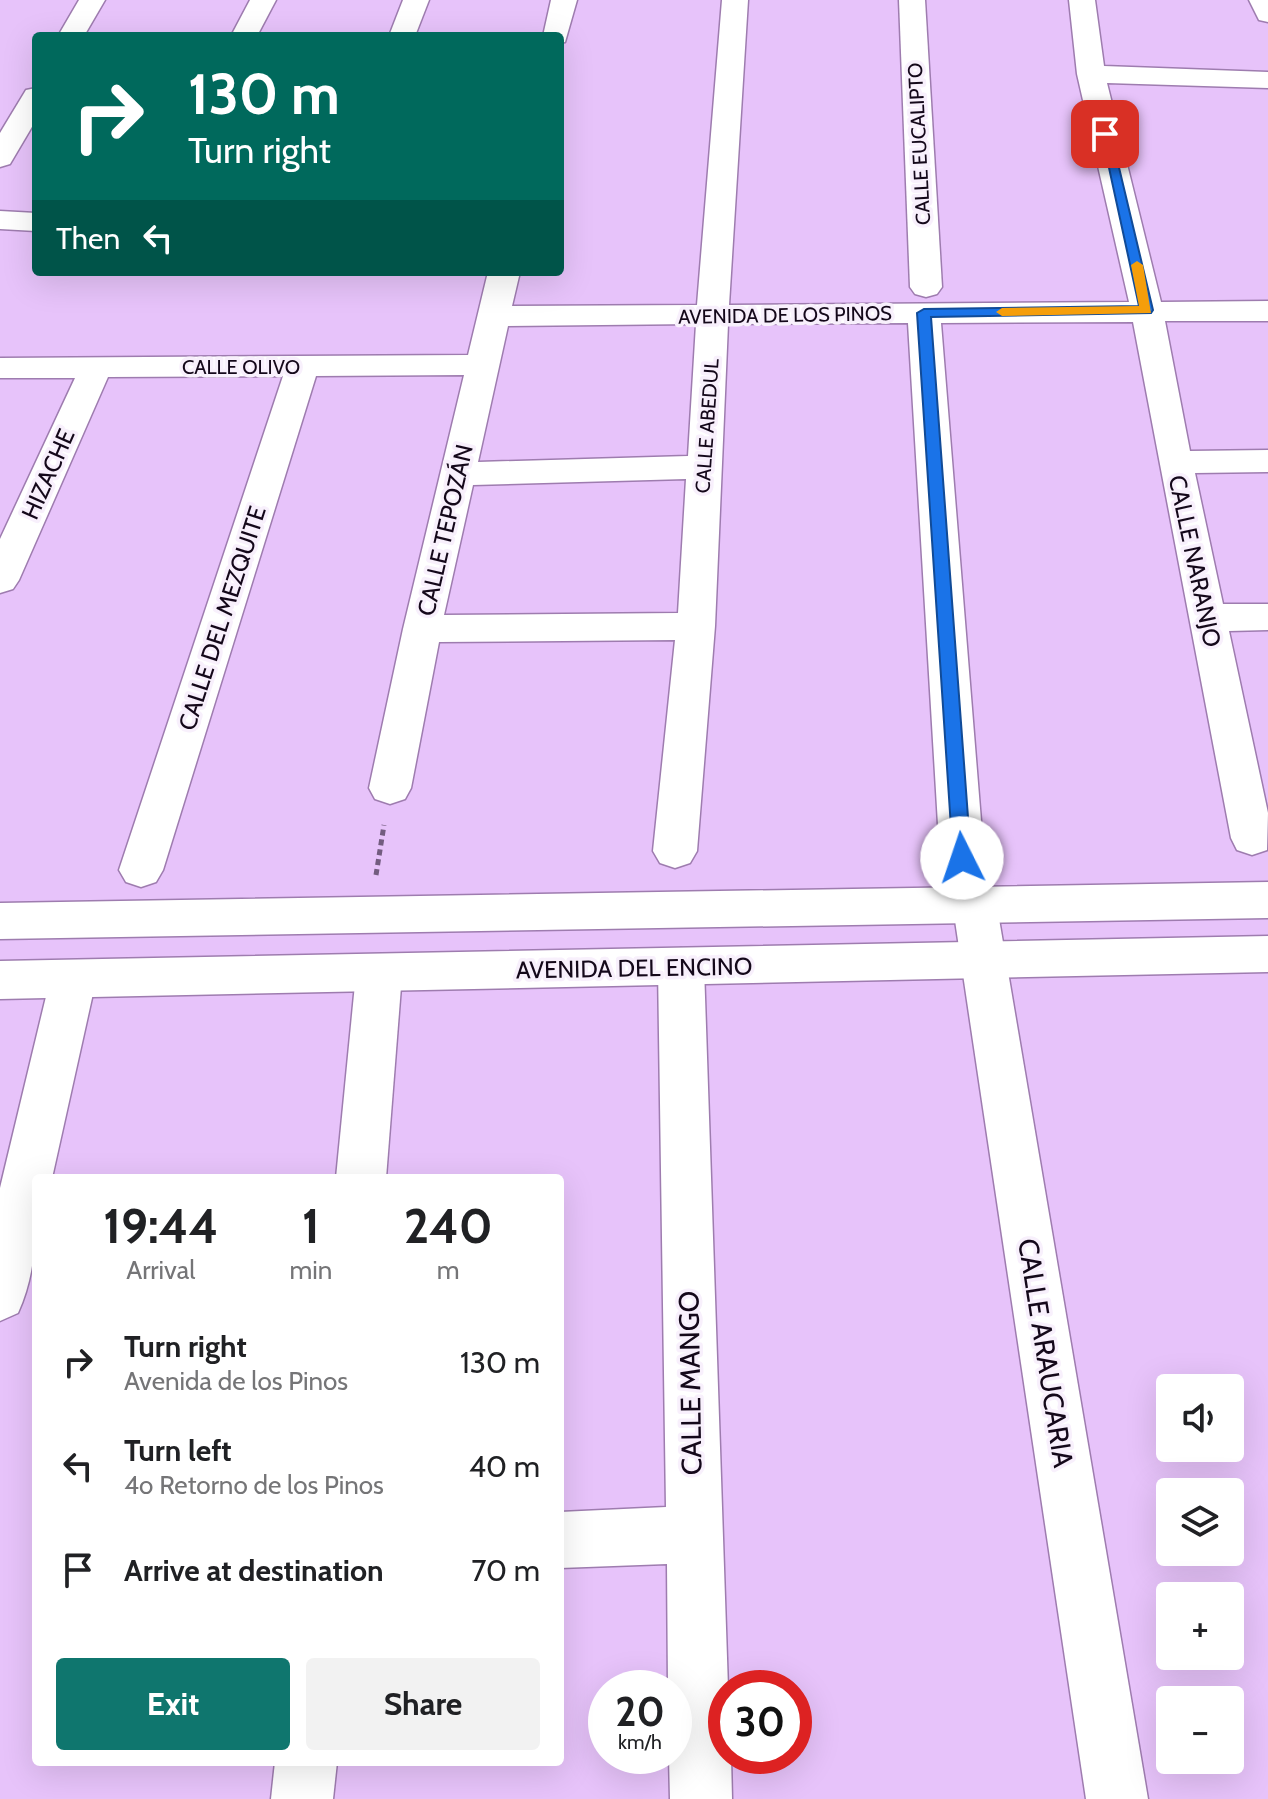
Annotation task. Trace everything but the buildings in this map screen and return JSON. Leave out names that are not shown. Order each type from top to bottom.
[{"type":"street","points":[[73,32],[92,0]]},
{"type":"street","points":[[246,32],[263,0]]},
{"type":"street","points":[[404,32],[416,0]]},
{"type":"street","points":[[557,32],[564,0]]},
{"type":"street","name":"CALLE ABEDUL","points":[[675,851],[696,626],[735,0]]},
{"type":"street","name":"CALLE EUCALIPTO","points":[[912,0],[925,300]]},
{"type":"street","name":"CALLE NARANJO","points":[[1082,0],[1091,74],[1144,297],[1252,838]]},
{"type":"street","points":[[1262,0],[1268,14]]},
{"type":"street","points":[[1091,74],[1268,80]]},
{"type":"street","points":[[0,158],[32,103]]},
{"type":"street","points":[[0,220],[32,222]]},
{"type":"street","name":"AVENIDA DE LOS PINOS","points":[[499,293],[714,303],[1144,297],[1268,282]]},
{"type":"street","name":"CALLE TEPOZÁN","points":[[390,788],[422,629],[499,293]]},
{"type":"street","name":"AVENIDA DE LOS PINOS","points":[[1144,297],[1268,311]]},
{"type":"street","name":"CALLE ARAUCARIA","points":[[925,300],[968,882],[984,960],[1117,1799]]},
{"type":"street","name":"CALLE OLIVO","points":[[0,368],[483,365]]},
{"type":"street","name":"CALLE DEL MEZQUITE","points":[[141,870],[303,366]]},
{"type":"street","name":"HIZACHE","points":[[0,580],[96,368]]},
{"type":"street","points":[[1175,462],[1268,461]]},
{"type":"street","points":[[457,474],[704,467]]},
{"type":"street","points":[[1206,618],[1268,617]]},
{"type":"street","points":[[422,629],[696,626]]},
{"type":"street","points":[[0,921],[369,915],[968,882],[1268,900]]},
{"type":"street","name":"AVENIDA DEL ENCINO","points":[[0,980],[1268,954]]},
{"type":"street","name":"CALLE MANGO","points":[[681,967],[701,1799]]},
{"type":"street","points":[[361,1174],[379,974]]},
{"type":"street","points":[[0,1296],[73,980]]},
{"type":"street","points":[[564,1540],[693,1534]]},
{"type":"street","points":[[302,1799],[306,1766]]},
{"type":"path","points":[[369,915],[390,788]]},
{"type":"slow traffic","points":[[1002,312],[1146,310],[1137,265]]},
{"type":"route","points":[[962,858],[924,313],[1146,310],[1105,134]]}]
